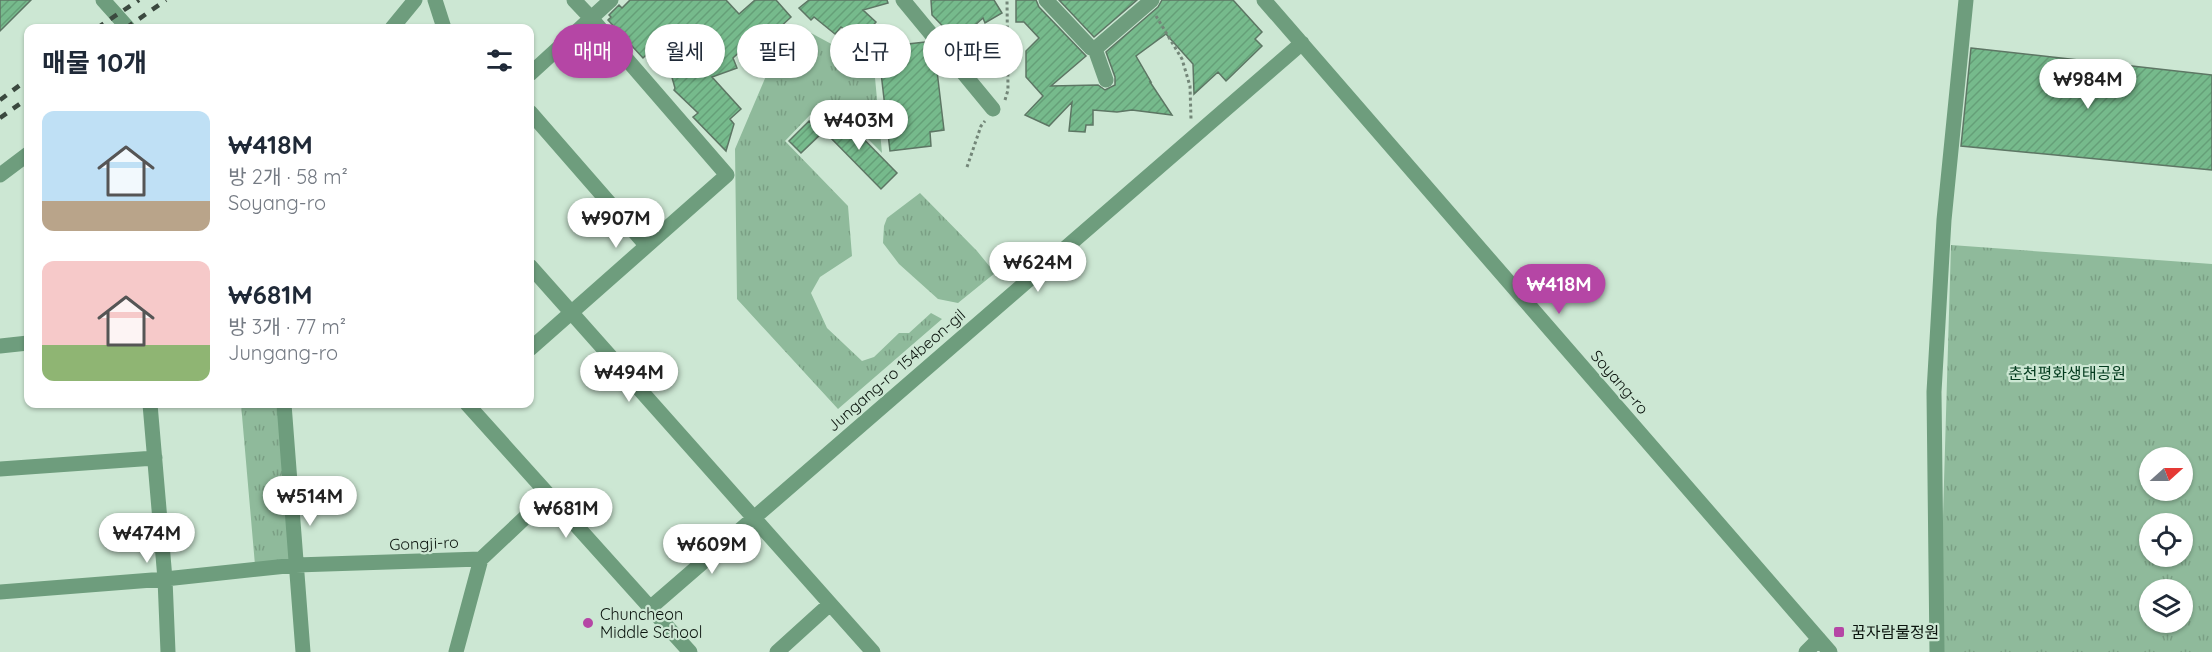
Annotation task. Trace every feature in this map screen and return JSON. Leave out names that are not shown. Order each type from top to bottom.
[{"type":"street","points":[[395,24],[415,0]]},
{"type":"street","points":[[435,0],[443,24]]},
{"type":"street","points":[[534,345],[727,175],[574,0]]},
{"type":"street","points":[[534,70],[611,0]]},
{"type":"street","points":[[1047,0],[1091,48],[1095,49],[1106,80]]},
{"type":"street","name":"Soyang-ro","points":[[1264,0],[1830,652]]},
{"type":"street","points":[[1937,652],[1934,392],[1944,220],[1966,0]]},
{"type":"street","points":[[106,1],[125,24]]},
{"type":"street","points":[[908,2],[993,109]]},
{"type":"street","points":[[1095,49],[1150,2]]},
{"type":"street","name":"Jungang-ro 154beon-gil","points":[[650,608],[1302,43]]},
{"type":"street","points":[[534,117],[646,245]]},
{"type":"street","points":[[0,175],[24,157]]},
{"type":"street","points":[[534,270],[873,652]]},
{"type":"street","points":[[0,346],[24,343]]},
{"type":"street","points":[[150,408],[165,579],[168,652]]},
{"type":"street","points":[[284,408],[303,652]]},
{"type":"street","points":[[472,408],[690,652]]},
{"type":"street","points":[[0,469],[155,458]]},
{"type":"street","name":"Gongji-ro","points":[[456,652],[481,559],[549,495]]},
{"type":"street","name":"Gongji-ro","points":[[0,592],[165,579],[296,565],[481,559]]},
{"type":"street","points":[[777,652],[830,604]]},
{"type":"street","points":[[1806,652],[1819,639]]},
{"type":"path","points":[[968,167],[981,126],[993,109],[1004,104],[1008,90],[1007,0]]},
{"type":"path","points":[[1150,2],[1182,59],[1190,86],[1191,139]]},
{"type":"green space","points":[[818,37],[830,43],[830,78],[875,78],[882,153],[838,109],[821,125],[810,115],[785,141],[848,206],[852,256],[820,277],[811,293],[827,328],[862,361],[874,357],[899,333],[909,333],[931,313],[942,319],[838,409],[737,299],[735,149],[765,78],[818,78]]},
{"type":"green space","points":[[920,193],[977,251],[995,273],[958,303],[938,299],[899,264],[883,243],[887,218]]},
{"type":"green space","name":"춘천평화생태공원","points":[[1951,245],[2212,264],[2212,652],[1939,652]]},
{"type":"green space","points":[[241,408],[280,408],[293,562],[255,565]]},
{"type":"building","points":[[0,0],[31,0],[0,31]]},
{"type":"building","points":[[630,0],[726,0],[739,14],[755,0],[776,0],[791,17],[784,24],[737,24],[737,54],[733,58],[737,68],[725,72],[725,24],[645,24],[645,56],[643,58],[633,47],[633,24],[612,24],[608,20],[611,17],[609,15],[619,5],[622,8]]},
{"type":"building","points":[[809,0],[887,0],[888,3],[863,10],[876,22],[874,24],[830,24],[830,30],[814,17],[811,20],[799,8]]},
{"type":"building","points":[[931,0],[994,0],[1002,13],[985,23],[983,18],[976,24],[941,24],[932,15]]},
{"type":"building","points":[[1016,0],[1036,0],[1039,7],[1086,56],[1051,86],[1098,85],[1105,90],[1115,85],[1115,77],[1106,52],[1158,7],[1162,0],[1233,0],[1262,32],[1255,39],[1262,46],[1226,81],[1218,72],[1194,94],[1193,64],[1166,34],[1136,56],[1172,115],[1132,110],[1117,112],[1093,110],[1093,125],[1086,125],[1085,132],[1069,131],[1072,102],[1049,126],[1025,115],[1043,96],[1026,77],[1026,51],[1039,38],[1024,22],[1016,22]]},
{"type":"building","points":[[1059,0],[1137,0],[1094,37]]},
{"type":"building","points":[[923,42],[923,78],[938,78],[944,130],[930,132],[931,146],[890,151],[882,78],[911,78],[911,44]]},
{"type":"building","points":[[1971,48],[2212,75],[2212,170],[1961,146]]},
{"type":"building","points":[[672,78],[713,78],[741,109],[730,119],[734,124],[726,151],[693,117],[698,113],[674,90]]},
{"type":"building","points":[[840,115],[897,173],[881,189],[821,128],[833,116],[836,119]]},
{"type":"building","points":[[809,121],[821,134],[801,153],[789,141]]},
{"type":"railway","points":[[103,24],[139,0]]},
{"type":"railway","points":[[132,24],[166,0]]},
{"type":"railway","points":[[0,100],[24,82]]},
{"type":"railway","points":[[0,118],[24,101]]},
{"type":"place","name":"Chuncheon Middle School","points":[[588,623]]},
{"type":"place","name":"꿈자람물정원","points":[[1839,632]]}]
